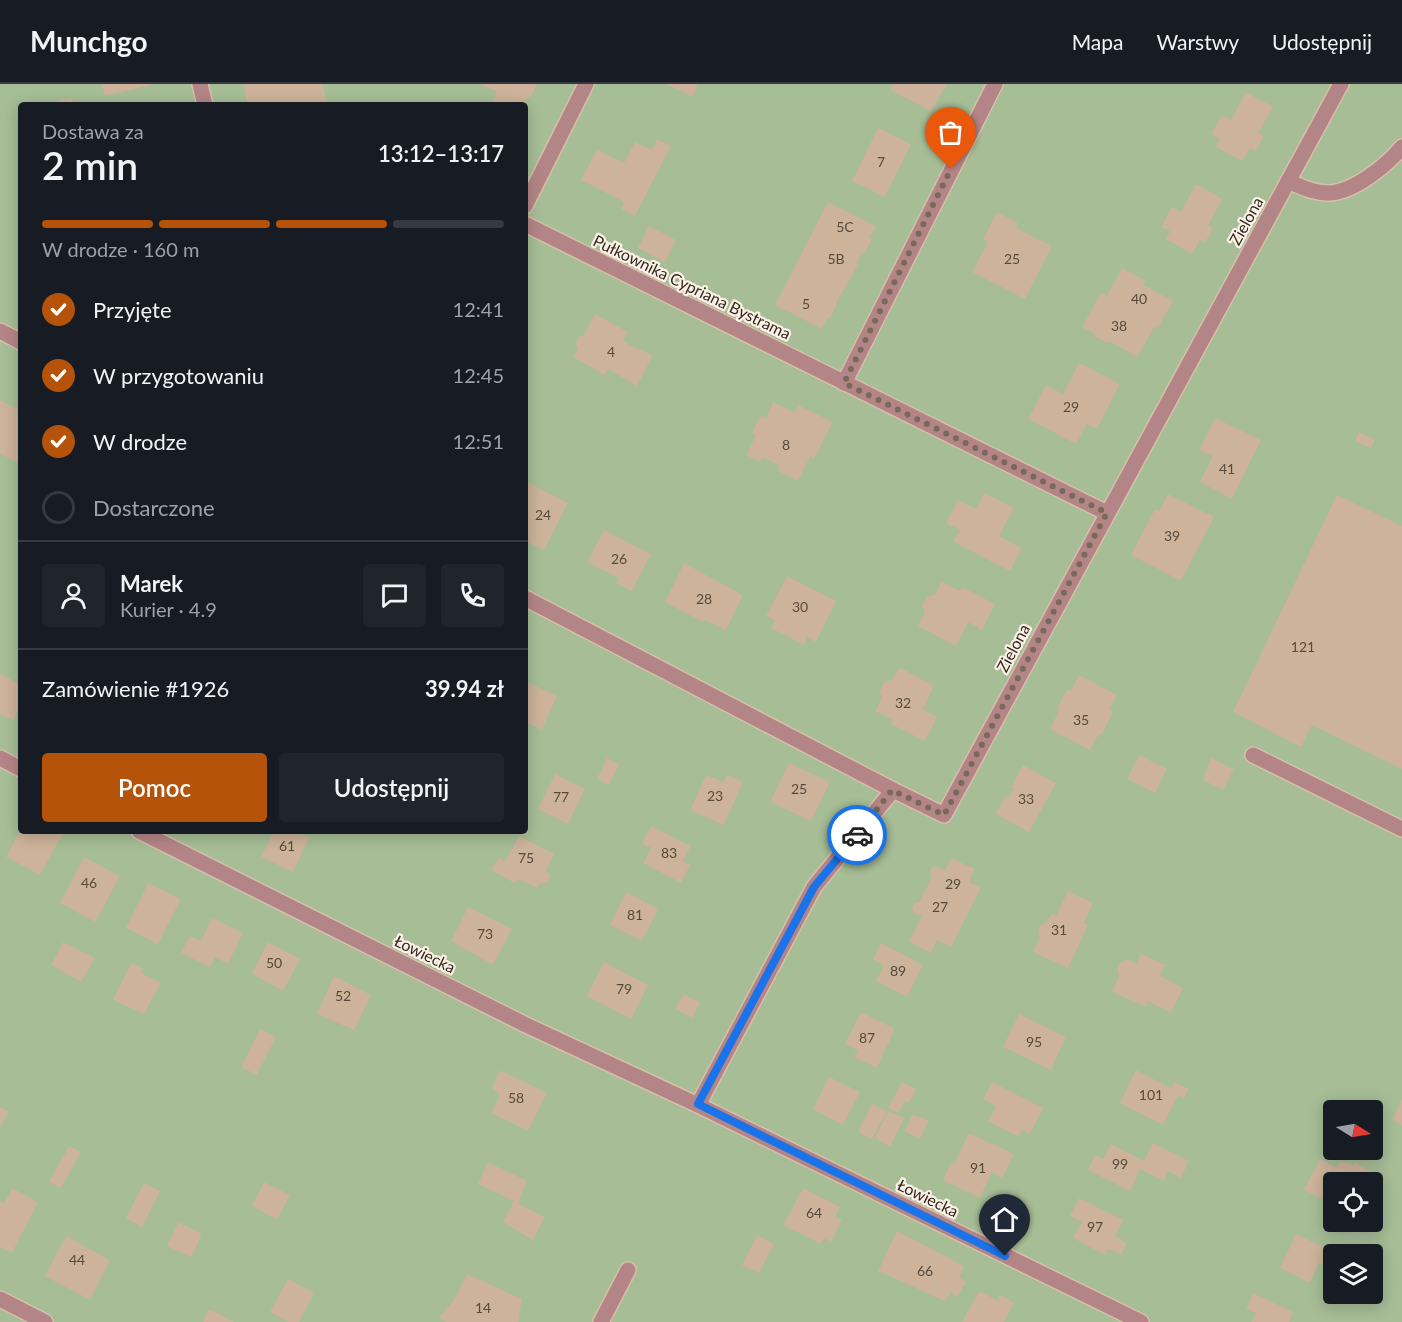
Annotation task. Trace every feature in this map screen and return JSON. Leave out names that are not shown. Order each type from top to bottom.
[{"type":"street","points":[[200,84],[205,102]]},
{"type":"street","points":[[528,200],[586,84]]},
{"type":"street","points":[[844,383],[994,84]]},
{"type":"street","name":"Zielona","points":[[528,600],[944,815],[1341,84]]},
{"type":"street","points":[[1288,180],[1310,191],[1330,193],[1348,188],[1382,168],[1402,147]]},
{"type":"street","name":"Pułkownika Cypriana Bystrama","points":[[528,225],[1107,513]]},
{"type":"street","points":[[0,331],[18,340]]},
{"type":"street","points":[[1253,756],[1402,829]]},
{"type":"street","points":[[0,758],[18,767]]},
{"type":"street","points":[[698,1104],[814,887],[892,790]]},
{"type":"street","name":"Łowiecka","points":[[145,834],[525,1024],[698,1104],[1141,1322]]},
{"type":"street","points":[[601,1322],[628,1270]]},
{"type":"street","points":[[0,1299],[45,1322]]},
{"type":"green space","points":[[0,84],[1402,84],[1402,1322],[0,1322]]},
{"type":"building","points":[[102,84],[151,84],[151,85],[105,96]]},
{"type":"building","points":[[243,84],[323,84],[327,102],[247,102]]},
{"type":"building","points":[[481,84],[537,84],[530,98],[527,97],[524,102],[492,102],[497,92]]},
{"type":"building","points":[[667,84],[698,84],[692,97]]},
{"type":"building","points":[[893,84],[947,84],[931,111],[890,90]]},
{"type":"building","points":[[1246,92],[1273,107],[1258,133],[1264,136],[1256,151],[1250,148],[1242,161],[1216,147],[1220,139],[1211,134],[1222,115],[1231,120]]},
{"type":"building","points":[[72,98],[73,102],[53,102]]},
{"type":"building","points":[[878,128],[911,144],[885,197],[852,181]]},
{"type":"building","points":[[657,139],[671,146],[635,216],[621,209],[624,202],[581,180],[597,150],[624,163],[635,142],[652,150]]},
{"type":"building","points":[[1196,184],[1223,199],[1208,225],[1213,228],[1205,243],[1200,240],[1192,254],[1166,239],[1170,231],[1161,227],[1172,207],[1181,212]]},
{"type":"building","points":[[828,202],[876,226],[869,238],[872,239],[864,254],[862,252],[856,264],[858,265],[822,329],[775,305]]},
{"type":"building","points":[[997,212],[1018,223],[1016,228],[1052,246],[1025,299],[972,272],[988,242],[983,239]]},
{"type":"building","points":[[649,226],[676,240],[665,262],[638,248]]},
{"type":"building","points":[[1122,268],[1146,281],[1144,285],[1173,301],[1158,328],[1155,326],[1137,357],[1109,341],[1107,343],[1094,336],[1095,334],[1082,327],[1101,293],[1107,296]]},
{"type":"building","points":[[595,314],[628,332],[623,340],[629,345],[653,355],[637,386],[608,369],[605,375],[573,357],[578,349],[575,344],[579,337],[584,335]]},
{"type":"building","points":[[1079,363],[1120,384],[1097,429],[1087,424],[1076,444],[1028,419],[1046,385],[1063,394]]},
{"type":"building","points":[[0,400],[18,409],[18,463],[0,454]]},
{"type":"building","points":[[773,402],[795,413],[798,405],[833,422],[814,459],[810,457],[798,481],[778,471],[780,466],[762,457],[760,462],[746,455],[756,435],[752,433],[761,415],[766,418]]},
{"type":"building","points":[[1215,418],[1261,440],[1232,499],[1200,482],[1213,456],[1199,450]]},
{"type":"building","points":[[1359,432],[1375,440],[1371,448],[1355,441]]},
{"type":"building","points":[[528,483],[568,503],[544,550],[528,542]]},
{"type":"building","points":[[984,493],[1014,508],[999,536],[1022,548],[1010,571],[953,542],[960,530],[946,523],[958,500],[976,509]]},
{"type":"building","points":[[1168,494],[1214,517],[1181,581],[1131,555],[1155,509],[1159,511]]},
{"type":"building","points":[[1337,495],[1402,526],[1402,769],[1312,725],[1301,747],[1233,712]]},
{"type":"building","points":[[604,530],[651,554],[632,591],[616,583],[619,578],[587,562]]},
{"type":"building","points":[[684,563],[743,595],[726,630],[704,620],[703,622],[665,602]]},
{"type":"building","points":[[787,576],[836,601],[816,642],[807,637],[804,645],[771,628],[775,620],[766,616]]},
{"type":"building","points":[[941,582],[960,591],[962,587],[995,604],[982,630],[968,622],[956,646],[918,626],[925,613],[922,606],[928,596],[935,595]]},
{"type":"building","points":[[899,667],[934,686],[923,709],[937,717],[925,741],[891,724],[893,720],[875,711],[882,698],[879,692],[885,681],[892,680]]},
{"type":"building","points":[[0,674],[18,683],[18,710],[13,720],[0,714]]},
{"type":"building","points":[[1079,675],[1117,695],[1109,710],[1113,712],[1102,734],[1099,734],[1090,750],[1050,729],[1067,689],[1071,691]]},
{"type":"building","points":[[528,682],[557,696],[542,730],[528,723]]},
{"type":"building","points":[[1139,755],[1167,769],[1155,793],[1127,779]]},
{"type":"building","points":[[607,758],[619,764],[609,785],[597,779]]},
{"type":"building","points":[[1211,758],[1234,769],[1223,790],[1203,780]]},
{"type":"building","points":[[789,763],[830,782],[811,821],[770,802]]},
{"type":"building","points":[[1023,765],[1056,783],[1029,832],[996,814],[1006,795],[1009,797],[1014,789],[1011,787]]},
{"type":"building","points":[[555,774],[585,789],[568,824],[538,809]]},
{"type":"building","points":[[706,775],[723,782],[727,775],[743,782],[724,825],[690,810]]},
{"type":"building","points":[[651,826],[691,846],[683,861],[690,865],[681,883],[643,863],[651,848],[642,843]]},
{"type":"building","points":[[18,834],[62,834],[40,875],[6,857]]},
{"type":"building","points":[[272,834],[300,834],[309,838],[293,872],[261,857]]},
{"type":"building","points":[[519,836],[554,854],[546,871],[551,874],[547,883],[540,883],[537,888],[519,879],[514,883],[491,870],[498,858],[505,861]]},
{"type":"building","points":[[84,857],[120,876],[95,922],[60,903]]},
{"type":"building","points":[[951,858],[975,869],[969,882],[981,887],[951,947],[937,940],[931,953],[909,942],[922,916],[914,913],[912,909],[914,903],[919,902],[932,877],[930,873],[932,867],[945,871]]},
{"type":"building","points":[[148,883],[181,899],[158,944],[126,928]]},
{"type":"building","points":[[1068,891],[1093,903],[1084,923],[1088,925],[1068,968],[1033,952],[1040,938],[1038,932],[1040,925],[1046,923],[1051,914],[1056,916]]},
{"type":"building","points":[[626,892],[658,909],[642,941],[610,925]]},
{"type":"building","points":[[468,907],[512,929],[493,965],[451,941]]},
{"type":"building","points":[[212,918],[243,933],[228,964],[215,957],[210,967],[181,953],[190,936],[201,941]]},
{"type":"building","points":[[63,942],[95,958],[81,982],[51,965]]},
{"type":"building","points":[[268,942],[300,959],[283,991],[252,974]]},
{"type":"building","points":[[881,943],[923,965],[907,997],[876,981],[884,965],[873,959]]},
{"type":"building","points":[[1141,954],[1165,965],[1160,976],[1183,988],[1171,1013],[1148,1001],[1146,1007],[1112,992],[1119,976],[1117,969],[1121,962],[1127,959],[1136,964]]},
{"type":"building","points":[[604,962],[648,985],[631,1019],[587,996]]},
{"type":"building","points":[[131,963],[143,969],[141,973],[161,983],[144,1014],[113,1000]]},
{"type":"building","points":[[334,976],[371,995],[354,1030],[317,1014]]},
{"type":"building","points":[[684,994],[700,1003],[692,1018],[675,1009]]},
{"type":"building","points":[[861,1012],[895,1029],[877,1068],[854,1057],[858,1050],[845,1044]]},
{"type":"building","points":[[1019,1014],[1066,1037],[1051,1070],[1003,1047]]},
{"type":"building","points":[[260,1029],[276,1037],[257,1075],[241,1067]]},
{"type":"building","points":[[500,1070],[547,1093],[528,1131],[492,1113],[500,1094],[492,1088]]},
{"type":"building","points":[[1136,1070],[1171,1088],[1174,1082],[1189,1089],[1184,1098],[1178,1095],[1163,1125],[1120,1103]]},
{"type":"building","points":[[829,1077],[860,1092],[843,1125],[813,1109]]},
{"type":"building","points":[[902,1082],[916,1089],[909,1103],[905,1101],[898,1113],[888,1108]]},
{"type":"building","points":[[992,1082],[1043,1108],[1030,1134],[1022,1130],[1019,1137],[988,1121],[996,1106],[983,1099]]},
{"type":"building","points":[[1402,1099],[1402,1125],[1392,1120]]},
{"type":"building","points":[[872,1104],[887,1111],[872,1139],[858,1132]]},
{"type":"building","points":[[0,1107],[9,1111],[0,1128]]},
{"type":"building","points":[[888,1111],[904,1118],[890,1147],[875,1138]]},
{"type":"building","points":[[913,1114],[929,1121],[920,1139],[904,1131]]},
{"type":"building","points":[[969,1133],[1014,1154],[1002,1178],[992,1172],[980,1198],[943,1180],[951,1162],[954,1164]]},
{"type":"building","points":[[1153,1143],[1189,1161],[1181,1178],[1168,1171],[1164,1181],[1140,1169],[1130,1191],[1088,1170],[1095,1155],[1103,1159],[1111,1144],[1144,1161]]},
{"type":"building","points":[[69,1146],[81,1152],[61,1188],[49,1182]]},
{"type":"building","points":[[1320,1159],[1337,1168],[1341,1160],[1354,1166],[1355,1163],[1372,1172],[1323,1172],[1323,1200],[1304,1190]]},
{"type":"building","points":[[488,1162],[527,1181],[518,1204],[545,1217],[533,1240],[503,1222],[514,1201],[478,1184]]},
{"type":"building","points":[[264,1182],[290,1195],[277,1220],[252,1206]]},
{"type":"building","points":[[144,1183],[160,1191],[142,1227],[126,1218]]},
{"type":"building","points":[[12,1188],[38,1202],[12,1253],[0,1247],[0,1201],[4,1203]]},
{"type":"building","points":[[803,1188],[840,1207],[835,1217],[842,1220],[831,1242],[824,1238],[821,1244],[783,1225]]},
{"type":"building","points":[[1079,1198],[1123,1220],[1115,1236],[1127,1243],[1121,1255],[1108,1249],[1105,1255],[1073,1238],[1082,1222],[1070,1216]]},
{"type":"building","points":[[178,1222],[202,1234],[191,1257],[167,1246]]},
{"type":"building","points":[[897,1231],[964,1266],[959,1277],[966,1282],[958,1296],[951,1292],[945,1301],[878,1271]]},
{"type":"building","points":[[1296,1234],[1323,1247],[1323,1265],[1319,1263],[1310,1283],[1280,1268]]},
{"type":"building","points":[[757,1235],[774,1244],[759,1273],[742,1265]]},
{"type":"building","points":[[66,1236],[110,1260],[90,1300],[45,1276]]},
{"type":"building","points":[[467,1274],[522,1299],[518,1322],[447,1322],[438,1318],[454,1300]]},
{"type":"building","points":[[288,1279],[314,1293],[299,1322],[288,1322],[270,1312]]},
{"type":"building","points":[[979,1291],[998,1301],[999,1296],[1002,1295],[1014,1303],[1004,1322],[962,1322]]},
{"type":"building","points":[[1253,1293],[1293,1312],[1289,1322],[1251,1322],[1256,1313],[1246,1309]]},
{"type":"building","points":[[209,1309],[234,1322],[203,1322]]},
{"type":"way so far","points":[[857,835],[892,790],[944,815],[1107,513],[844,383],[951,169]]},
{"type":"route","points":[[857,835],[814,887],[698,1104],[1005,1256]]}]
